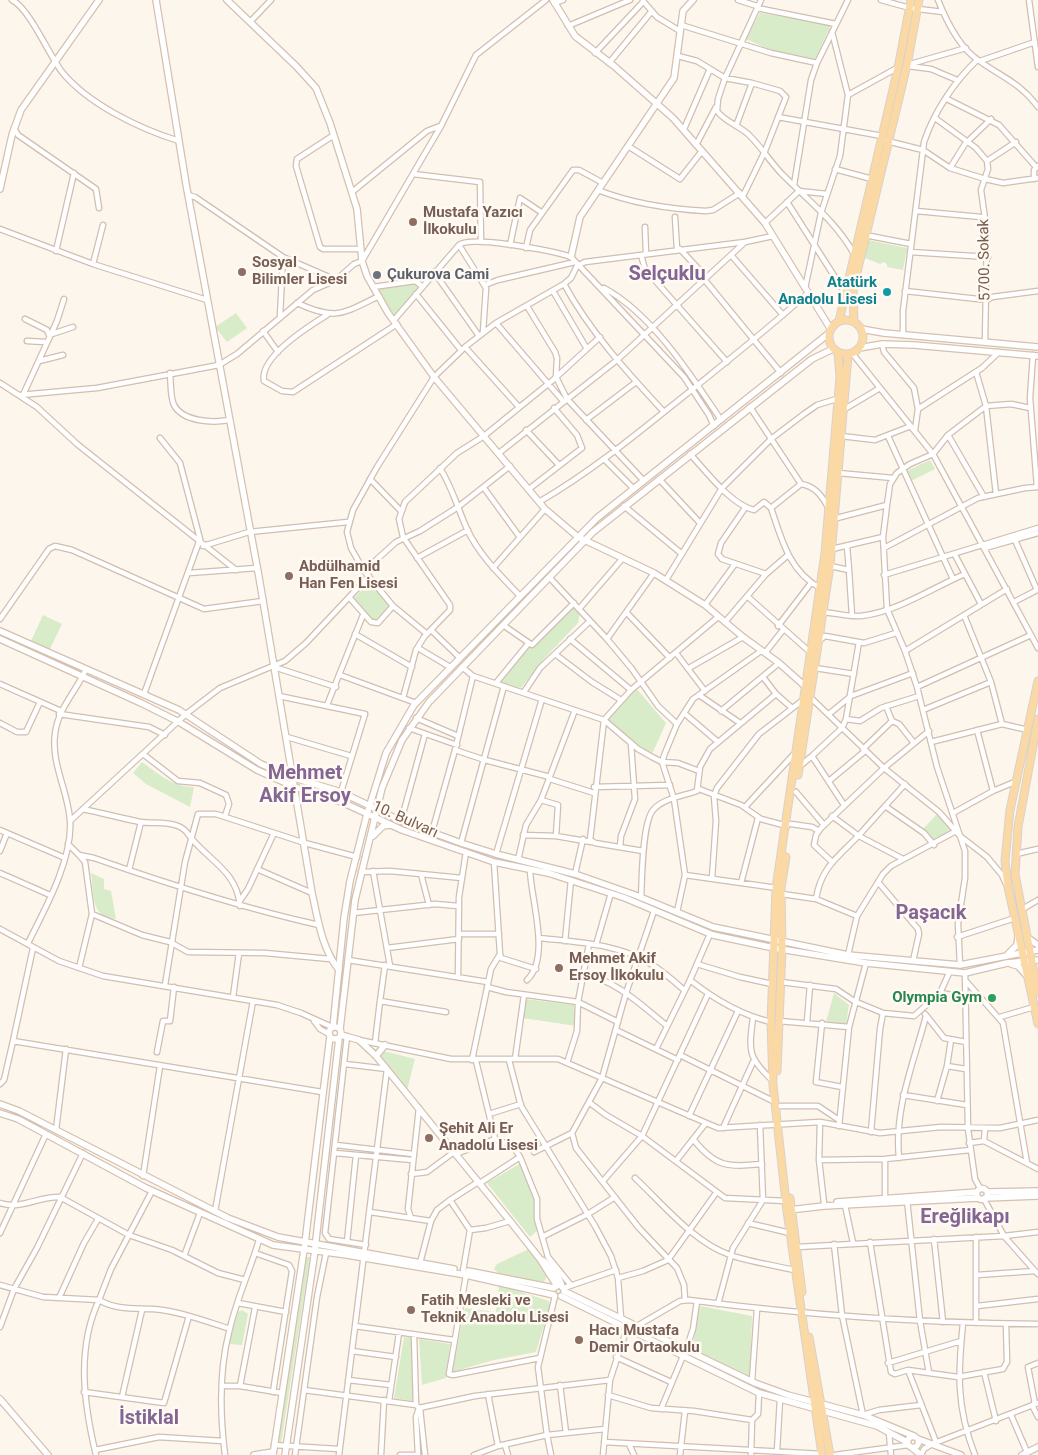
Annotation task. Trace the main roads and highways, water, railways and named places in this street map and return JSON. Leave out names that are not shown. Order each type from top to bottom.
[{"type":"main road","points":[[0,189],[14,128],[21,110],[99,0]]},
{"type":"main road","points":[[156,0],[188,196],[280,696],[291,777],[305,843],[312,893],[319,926],[330,959],[339,970]]},
{"type":"main road","points":[[227,0],[296,66],[316,88],[334,135],[352,192],[360,228],[362,261],[373,287],[434,377],[539,502],[578,537],[654,573],[705,605],[743,637],[779,663],[806,687]]},
{"type":"main road","points":[[575,262],[580,217],[674,78],[683,11],[693,0]]},
{"type":"main road","points":[[254,1455],[274,1451],[300,1263],[305,1243],[344,918],[369,804],[386,753],[397,731],[416,703],[597,518],[781,372],[839,321],[872,179],[907,66],[920,0]]},
{"type":"main road","points":[[554,2],[575,36],[657,102],[765,222],[829,331],[828,341],[835,351],[844,410],[838,473],[833,519],[820,588],[806,687],[807,697],[800,766],[789,825]]},
{"type":"main road","points":[[854,322],[853,289],[911,4]]},
{"type":"main road","points":[[839,321],[854,322],[861,328],[903,335],[1038,347]]},
{"type":"main road","points":[[859,348],[863,340],[861,328]]},
{"type":"main road","points":[[825,1455],[803,1312],[794,1270],[790,1233],[778,1104],[777,1074],[781,982],[777,941],[780,890],[797,751],[821,636],[830,566],[832,549],[828,509],[841,398],[850,354],[859,348],[882,344],[1036,356]]},
{"type":"main road","points":[[285,1455],[314,1252],[342,1034],[354,913],[361,872],[382,788],[395,752],[408,728],[462,667],[585,541],[624,506],[812,359],[835,351],[850,354]]},
{"type":"main road","name":"10. Bulvarı","points":[[0,631],[186,714],[261,764],[291,777],[341,792],[401,820],[461,843],[575,874],[713,927],[848,955],[960,965],[1005,956],[1029,958]]},
{"type":"main road","name":"10. Bulvarı","points":[[0,639],[179,722],[257,770],[294,787],[344,803],[392,825],[494,862],[571,880],[611,893],[710,934],[778,949],[866,963],[965,973],[1007,963]]},
{"type":"main road","points":[[1038,680],[1016,781],[1007,834],[1008,887],[1015,918],[1038,987]]},
{"type":"main road","points":[[1005,956],[1014,949],[1022,936],[1021,910],[1015,874],[1016,854],[1029,764],[1038,719]]},
{"type":"main road","points":[[382,788],[383,803],[394,817]]},
{"type":"main road","points":[[371,837],[383,826],[392,825]]},
{"type":"main road","points":[[1022,936],[1038,945]]},
{"type":"main road","points":[[778,949],[772,984],[771,1022],[773,1081],[778,1104]]},
{"type":"main road","points":[[1007,963],[1029,958],[1038,950]]},
{"type":"main road","points":[[1029,958],[1028,977],[1038,1024]]},
{"type":"main road","points":[[1007,963],[1018,966],[1028,977]]},
{"type":"main road","points":[[332,1027],[342,1034],[359,1040],[376,1056],[540,1259],[545,1261],[560,1279],[559,1291]]},
{"type":"main road","points":[[329,1035],[333,1039],[342,1034]]},
{"type":"main road","points":[[376,1056],[385,1046]]},
{"type":"main road","points":[[0,1104],[19,1111],[143,1176],[215,1211],[278,1237],[559,1291],[621,1318],[752,1381],[788,1395],[863,1416],[917,1440]]},
{"type":"main road","points":[[0,1113],[18,1119],[152,1191],[259,1240],[283,1248],[292,1253],[300,1263]]},
{"type":"main road","points":[[788,1206],[845,1205],[1038,1191]]},
{"type":"main road","points":[[982,1194],[1038,1196]]},
{"type":"main road","points":[[788,1206],[885,1198],[907,1199]]},
{"type":"main road","points":[[788,1206],[797,1247],[803,1312]]},
{"type":"main road","points":[[283,1248],[364,1255],[420,1263],[465,1273]]},
{"type":"main road","points":[[559,1291],[627,1328],[759,1393],[876,1426],[909,1445],[921,1455]]},
{"type":"main road","points":[[0,1399],[48,1455]]},
{"type":"main road","points":[[909,1445],[908,1438],[934,1443],[961,1455]]},
{"type":"main road","points":[[909,1445],[917,1440]]},
{"type":"main road","points":[[917,1440],[921,1455]]},
{"type":"main road","points":[[1024,1454],[1038,1447]]},
{"type":"place","name":"Mustafa Yazıcı İlkokulu","points":[[413,222]]},
{"type":"place","name":"Sosyal Bilimler Lisesi","points":[[242,272]]},
{"type":"place","name":"Çukurova Cami","points":[[377,275]]},
{"type":"place","name":"Atatürk Anadolu Lisesi","points":[[887,292]]},
{"type":"place","name":"Abdülhamid Han Fen Lisesi","points":[[289,576]]},
{"type":"place","name":"Mehmet Akif Ersoy İlkokulu","points":[[559,968]]},
{"type":"place","name":"Olympia Gym","points":[[992,998]]},
{"type":"place","name":"Şehit Ali Er Anadolu Lisesi","points":[[429,1138]]},
{"type":"place","name":"Fatih Mesleki ve Teknik Anadolu Lisesi","points":[[411,1310]]},
{"type":"place","name":"Hacı Mustafa Demir Ortaokulu","points":[[579,1340]]},
{"type":"district","name":"Selçuklu","points":[[667,275]]},
{"type":"district","name":"Mehmet Akif Ersoy","points":[[305,786]]},
{"type":"district","name":"Paşacık","points":[[931,914]]},
{"type":"district","name":"Ereğlikapı","points":[[965,1218]]},
{"type":"district","name":"İstiklal","points":[[149,1419]]}]
